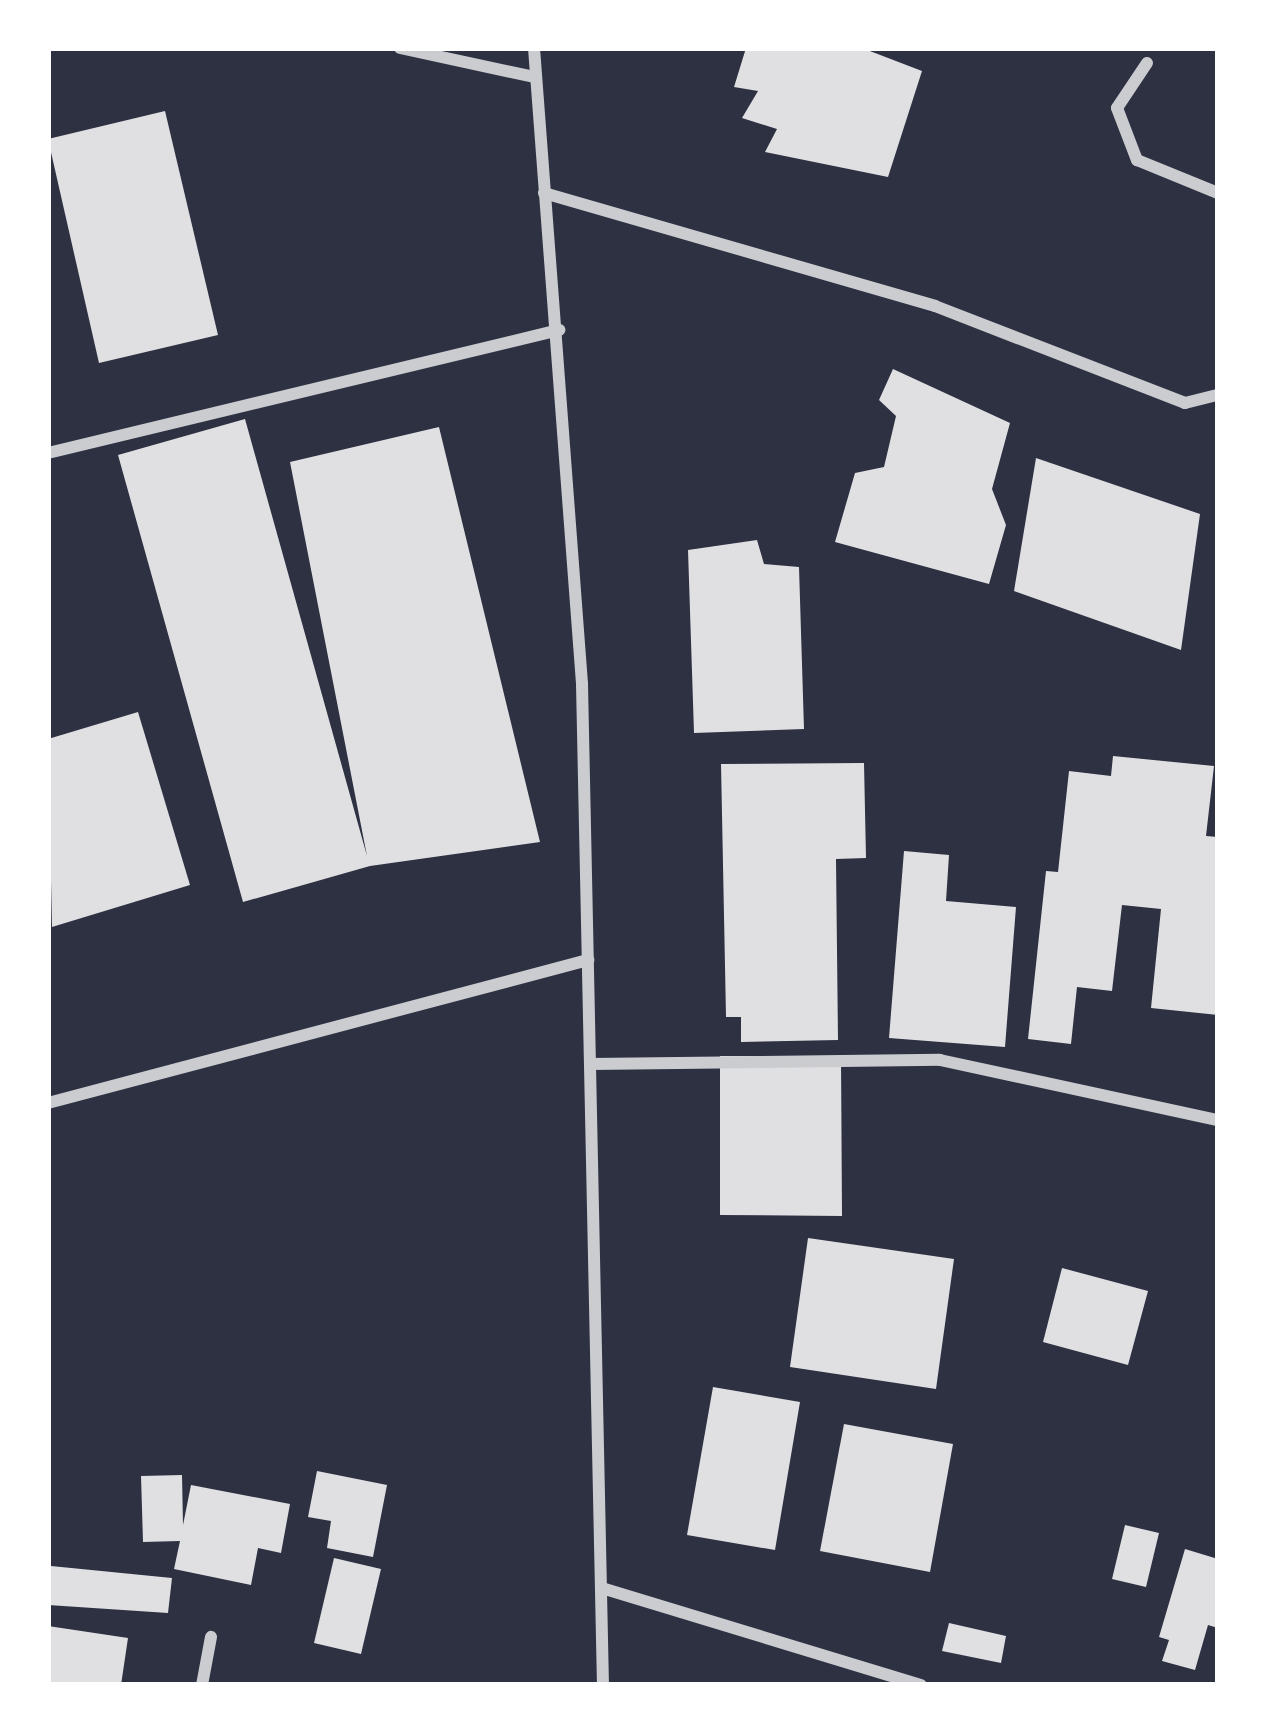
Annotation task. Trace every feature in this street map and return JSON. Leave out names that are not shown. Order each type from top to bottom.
[{"type":"street","points":[[400,48],[534,77]]},
{"type":"street","points":[[534,48],[559,330],[582,683],[605,1589],[603,1685]]},
{"type":"street","points":[[1147,63],[1117,108],[1137,160],[1218,193]]},
{"type":"street","points":[[544,193],[935,306],[1185,403],[1218,395]]},
{"type":"street","points":[[48,453],[559,330]]},
{"type":"street","points":[[48,1103],[588,960]]},
{"type":"street","points":[[591,1064],[940,1060],[1218,1120]]},
{"type":"street","points":[[605,1589],[921,1685]]},
{"type":"street","points":[[202,1685],[211,1637]]},
{"type":"building","points":[[746,48],[862,48],[922,71],[888,177],[765,152],[777,129],[742,118],[758,91],[734,87]]},
{"type":"building","points":[[165,111],[218,335],[99,363],[48,139]]},
{"type":"building","points":[[893,369],[1010,423],[992,489],[1006,525],[989,584],[835,542],[855,473],[884,467],[896,416],[879,400]]},
{"type":"building","points":[[245,419],[367,856],[290,462],[439,427],[540,842],[370,866],[243,902],[118,455]]},
{"type":"building","points":[[1036,458],[1200,514],[1181,650],[1014,591]]},
{"type":"building","points":[[757,540],[764,564],[799,567],[804,729],[694,733],[688,550]]},
{"type":"building","points":[[138,712],[190,885],[52,927],[48,739]]},
{"type":"building","points":[[1113,756],[1214,766],[1206,836],[1218,837],[1218,1015],[1151,1008],[1161,909],[1122,905],[1112,991],[1077,987],[1071,1044],[1028,1039],[1046,871],[1058,872],[1069,771],[1111,776]]},
{"type":"building","points":[[864,763],[866,858],[836,859],[838,1040],[741,1042],[741,1017],[726,1017],[721,764]]},
{"type":"building","points":[[904,851],[949,855],[946,901],[1016,907],[1005,1047],[889,1038]]},
{"type":"building","points":[[720,1056],[841,1056],[842,1216],[720,1215]]},
{"type":"building","points":[[808,1238],[954,1259],[936,1389],[790,1367]]},
{"type":"building","points":[[1062,1268],[1148,1291],[1128,1365],[1043,1342]]},
{"type":"building","points":[[713,1387],[800,1402],[775,1550],[687,1535]]},
{"type":"building","points":[[844,1424],[953,1444],[930,1572],[820,1551]]},
{"type":"building","points":[[317,1471],[387,1485],[373,1557],[327,1548],[331,1521],[308,1517]]},
{"type":"building","points":[[182,1475],[183,1525],[191,1485],[290,1504],[281,1553],[258,1548],[251,1585],[174,1569],[180,1541],[143,1542],[141,1476]]},
{"type":"building","points":[[1125,1525],[1159,1533],[1146,1587],[1112,1579]]},
{"type":"building","points":[[1185,1549],[1218,1559],[1218,1628],[1208,1625],[1195,1670],[1162,1661],[1169,1640],[1159,1637]]},
{"type":"building","points":[[334,1558],[381,1569],[361,1654],[314,1643]]},
{"type":"building","points":[[51,1566],[172,1578],[168,1613],[48,1605]]},
{"type":"building","points":[[949,1623],[1006,1636],[1001,1663],[942,1651]]},
{"type":"building","points":[[48,1626],[128,1638],[121,1685],[48,1685]]}]
